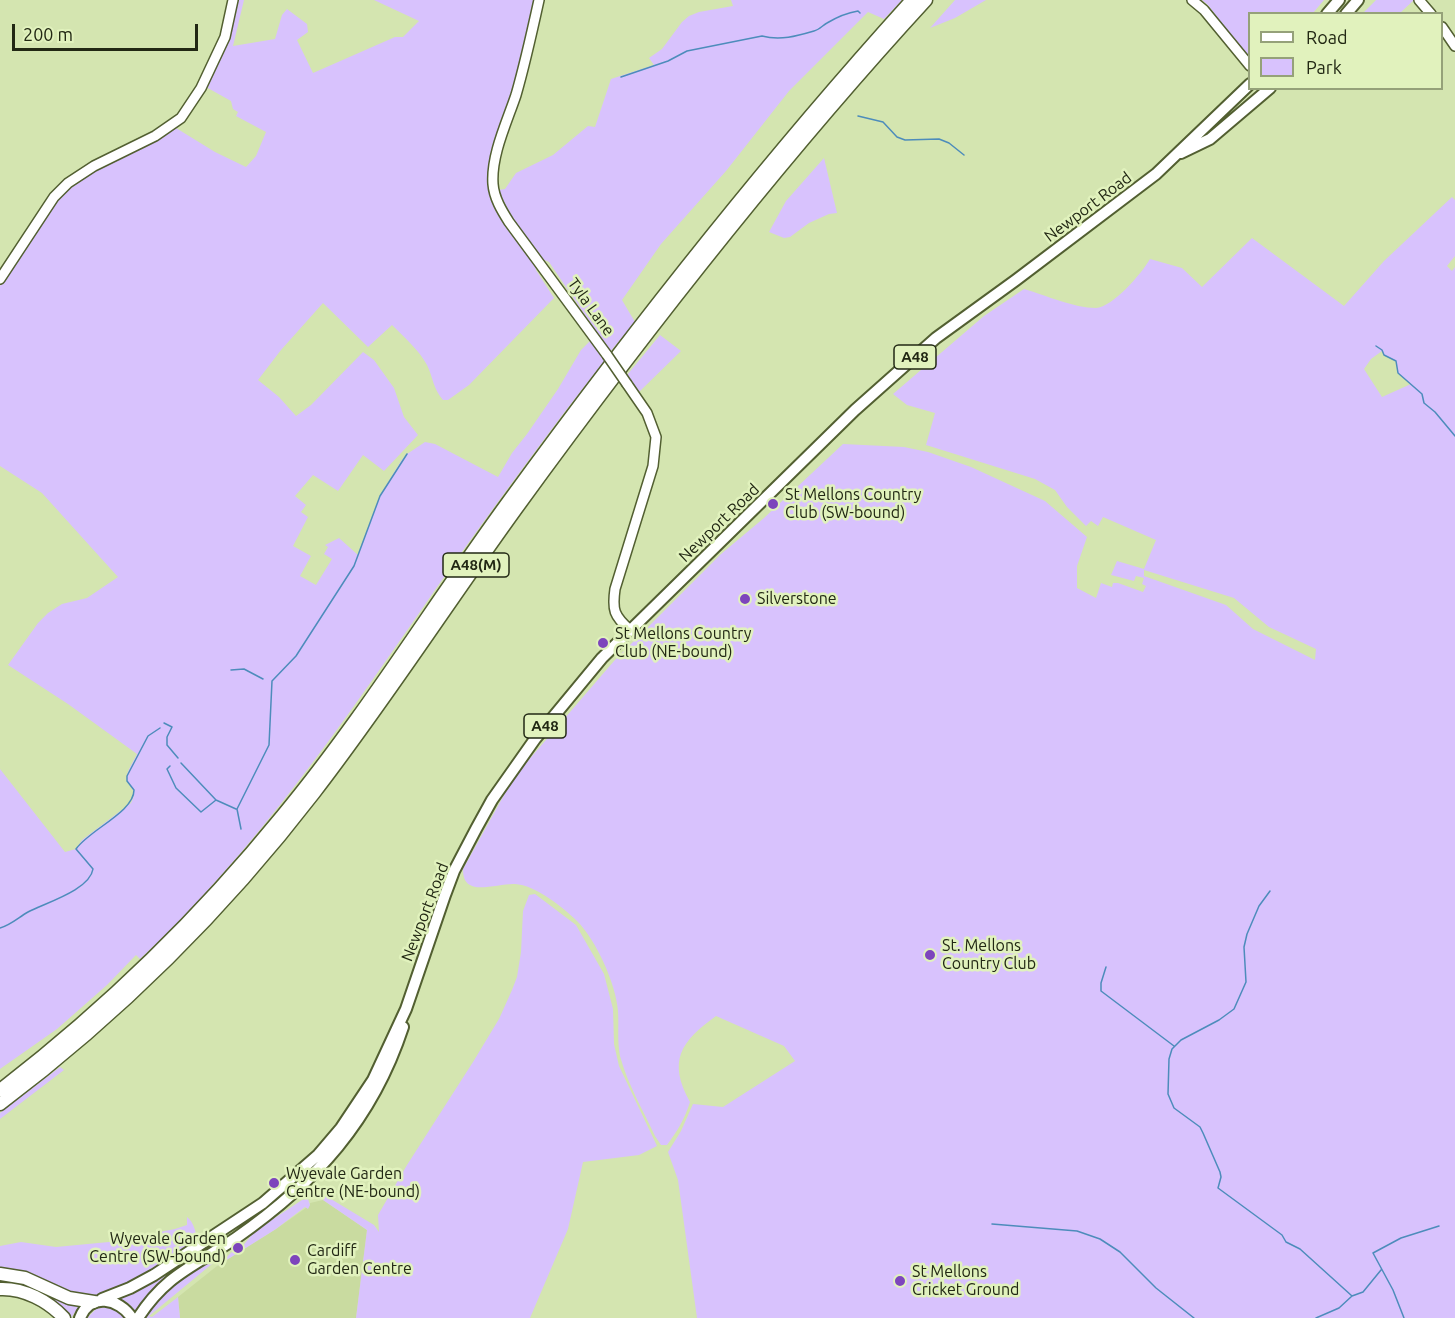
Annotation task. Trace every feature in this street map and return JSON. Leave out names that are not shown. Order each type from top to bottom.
[{"type":"highway","name":"A48(M)","points":[[0,1090],[64,1039],[135,975],[201,909],[270,830],[330,754],[483,536],[621,352],[783,148],[912,0]]},
{"type":"highway","name":"A48(M)","points":[[0,1104],[48,1067],[134,992],[201,924],[261,858],[343,754],[513,513],[627,361],[777,173],[853,82],[926,0]]},
{"type":"highway","points":[[0,1274],[25,1278],[69,1298],[98,1301]]},
{"type":"highway","points":[[0,1289],[31,1295],[52,1307],[64,1318]]},
{"type":"main road","points":[[1329,12],[1339,0]]},
{"type":"main road","points":[[1348,12],[1358,0]]},
{"type":"main road","name":"Newport Road","points":[[98,1301],[154,1275],[263,1203],[318,1155],[359,1103],[376,1074],[405,1009],[454,871],[492,800],[547,723],[602,658],[855,410],[936,338],[1148,180],[1248,86]]},
{"type":"main road","name":"Newport Road","points":[[1174,157],[1210,139],[1268,90]]},
{"type":"main road","name":"Newport Road","points":[[138,1318],[154,1295],[171,1279],[238,1237],[277,1206],[305,1182],[349,1135],[384,1078],[405,1022],[405,1009]]},
{"type":"main road","points":[[80,1318],[85,1308],[98,1301],[110,1300],[122,1306],[132,1318]]},
{"type":"street","points":[[0,279],[54,196],[68,183],[94,166],[155,136],[181,118],[201,88],[225,37],[233,0]]},
{"type":"street","name":"Tyla Lane","points":[[539,0],[495,166],[493,183],[501,210],[608,355],[647,413],[656,437],[653,466],[615,589],[613,605],[618,620],[630,630]]},
{"type":"street","points":[[1192,0],[1204,10],[1248,64]]},
{"type":"street","points":[[1419,0],[1429,12]]},
{"type":"street","points":[[1443,28],[1455,45]]},
{"type":"shaded area","name":"Cardiff Garden Centre","points":[[323,1200],[367,1230],[356,1318],[180,1318],[178,1297],[217,1266],[276,1229],[310,1203]]},
{"type":"green space","points":[[237,0],[244,0],[233,46],[275,39],[282,15],[287,9],[307,24],[308,32],[297,40],[313,73],[395,37],[403,37],[419,21],[374,0],[535,0],[489,185],[554,298],[469,385],[448,400],[443,400],[440,396],[420,354],[392,325],[368,347],[323,303],[258,380],[279,397],[296,416],[311,405],[363,352],[374,360],[394,388],[404,417],[418,435],[384,471],[363,455],[338,491],[313,475],[295,496],[306,505],[301,512],[308,517],[293,546],[311,556],[300,576],[316,585],[332,559],[324,554],[328,547],[325,545],[339,538],[358,555],[380,496],[407,454],[425,442],[435,444],[498,477],[512,453],[558,389],[581,350],[591,340],[605,360],[497,503],[333,735],[261,829],[182,917],[140,959],[136,955],[107,985],[57,1029],[0,1069],[0,769],[65,852],[76,849],[82,840],[131,803],[134,792],[128,783],[127,776],[137,754],[68,704],[8,665],[38,623],[48,613],[62,604],[87,598],[118,577],[42,493],[0,466],[0,286],[54,204],[76,181],[91,171],[176,128],[215,152],[246,167],[256,156],[266,132],[236,116],[238,112],[233,109],[231,101],[206,87]]},
{"type":"green space","points":[[731,0],[902,0],[884,19],[868,12],[789,91],[726,171],[661,244],[622,300],[635,322],[610,352],[549,262],[542,259],[514,221],[498,190],[505,189],[516,173],[553,155],[588,126],[595,127],[611,79],[654,65],[649,58],[662,49],[689,16],[733,6]]},
{"type":"green space","points":[[955,0],[986,0],[955,18],[930,28]]},
{"type":"green space","points":[[1202,0],[1324,0],[1314,12],[1248,12],[1248,58]]},
{"type":"green space","points":[[1376,0],[1414,0],[1401,12],[1364,12]]},
{"type":"green space","points":[[824,158],[837,213],[809,223],[790,237],[784,238],[769,232],[786,201]]},
{"type":"green space","points":[[1452,197],[1455,200],[1455,256],[1447,266],[1452,271],[1455,267],[1455,1318],[697,1318],[678,1180],[668,1152],[681,1131],[693,1104],[723,1107],[795,1061],[784,1046],[716,1016],[694,1034],[681,1053],[679,1075],[690,1102],[674,1135],[667,1145],[661,1145],[623,1066],[618,1039],[618,1011],[613,988],[598,951],[584,929],[557,903],[531,888],[515,884],[474,887],[464,878],[463,869],[514,777],[614,661],[721,554],[764,518],[843,444],[904,447],[928,452],[971,467],[1045,501],[1087,537],[1077,566],[1077,588],[1096,598],[1101,583],[1112,587],[1113,583],[1118,583],[1143,592],[1146,586],[1142,584],[1144,578],[1136,576],[1134,581],[1111,575],[1117,561],[1144,569],[1156,540],[1103,517],[1098,526],[1091,521],[1086,526],[1067,507],[1055,490],[1035,479],[926,445],[935,413],[907,405],[893,394],[984,316],[1024,289],[1069,304],[1096,308],[1118,296],[1150,259],[1182,268],[1202,287],[1252,238],[1344,306],[1384,261]],"holes":[[[1382,351],[1384,355],[1396,361],[1398,373],[1411,384],[1382,397],[1364,369],[1371,359]],[[1144,570],[1234,598],[1269,627],[1316,649],[1315,660],[1253,629],[1226,605],[1144,576]]]},
{"type":"green space","points":[[660,335],[681,351],[639,392],[627,375]]},
{"type":"green space","points":[[535,894],[576,925],[604,974],[613,1009],[614,1044],[619,1066],[657,1146],[639,1155],[583,1162],[568,1229],[530,1318],[356,1318],[367,1230],[323,1200],[326,1196],[374,1225],[379,1232],[378,1215],[499,1019],[517,977],[523,911],[529,895]]},
{"type":"green space","points":[[60,1067],[64,1070],[0,1119],[0,1113]]},
{"type":"green space","points":[[308,1199],[310,1205],[308,1209],[305,1207],[276,1229],[217,1266],[232,1252],[241,1248],[255,1231],[302,1200]]},
{"type":"green space","points":[[187,1217],[195,1228],[196,1242],[139,1280],[107,1293],[91,1296],[75,1295],[0,1269],[0,1246],[21,1242],[56,1247],[109,1242],[175,1229],[187,1225]]},
{"type":"green space","points":[[199,1249],[198,1258],[156,1286],[136,1312],[119,1298]]},
{"type":"green space","points":[[230,1249],[149,1316],[152,1317],[178,1297],[180,1318],[146,1318],[162,1296],[182,1277]]},
{"type":"green space","points":[[0,1278],[28,1284],[66,1303],[79,1306],[71,1318],[62,1309],[0,1285]]},
{"type":"green space","points":[[105,1307],[114,1309],[125,1318],[87,1318],[96,1309]]},
{"type":"waterway","points":[[621,77],[668,61],[687,51],[762,36],[775,38],[795,36],[816,30],[846,14],[858,11],[860,13]]},
{"type":"waterway","points":[[858,116],[883,122],[897,137],[905,140],[939,139],[949,143],[964,155]]},
{"type":"waterway","points":[[1376,346],[1382,350],[1384,355],[1396,361],[1398,373],[1422,394],[1424,403],[1435,412],[1455,436]]},
{"type":"waterway","points":[[241,829],[237,809],[269,745],[272,681],[296,656],[354,566],[380,496],[407,454]]},
{"type":"waterway","points":[[231,670],[244,669],[263,679]]},
{"type":"waterway","points":[[164,723],[172,727],[167,737],[167,745],[178,758]]},
{"type":"waterway","points":[[0,928],[76,889],[90,877],[93,869],[76,849],[127,806],[134,790],[127,781],[127,776],[148,736],[160,728]]},
{"type":"waterway","points":[[181,763],[216,800],[236,809]]},
{"type":"waterway","points":[[170,766],[167,769],[176,788],[201,812],[216,800]]},
{"type":"waterway","points":[[1270,891],[1259,906],[1247,934],[1244,947],[1246,982],[1234,1009],[1219,1020],[1181,1040],[1172,1049],[1169,1059],[1168,1094],[1174,1108],[1200,1127],[1220,1172],[1218,1188],[1282,1235],[1286,1242],[1300,1249],[1352,1296]]},
{"type":"waterway","points":[[1106,967],[1101,991],[1174,1046]]},
{"type":"waterway","points":[[992,1224],[1077,1231],[1100,1239],[1120,1252],[1156,1288],[1194,1318]]},
{"type":"waterway","points":[[1404,1318],[1393,1290],[1373,1253],[1401,1238],[1439,1226]]},
{"type":"waterway","points":[[1316,1318],[1339,1308],[1352,1296],[1363,1292],[1381,1270]]},
{"type":"place","name":"St Mellons Country Club (SW-bound)","points":[[773,504]]},
{"type":"place","name":"Silverstone","points":[[745,599]]},
{"type":"place","name":"St Mellons Country Club (NE-bound)","points":[[603,643]]},
{"type":"place","name":"St. Mellons Country Club","points":[[930,955]]},
{"type":"place","name":"Wyevale Garden Centre (NE-bound)","points":[[274,1183]]},
{"type":"place","name":"Wyevale Garden Centre (SW-bound)","points":[[238,1248]]},
{"type":"place","name":"Cardiff Garden Centre","points":[[295,1260]]},
{"type":"place","name":"St Mellons Cricket Ground","points":[[900,1281]]}]
